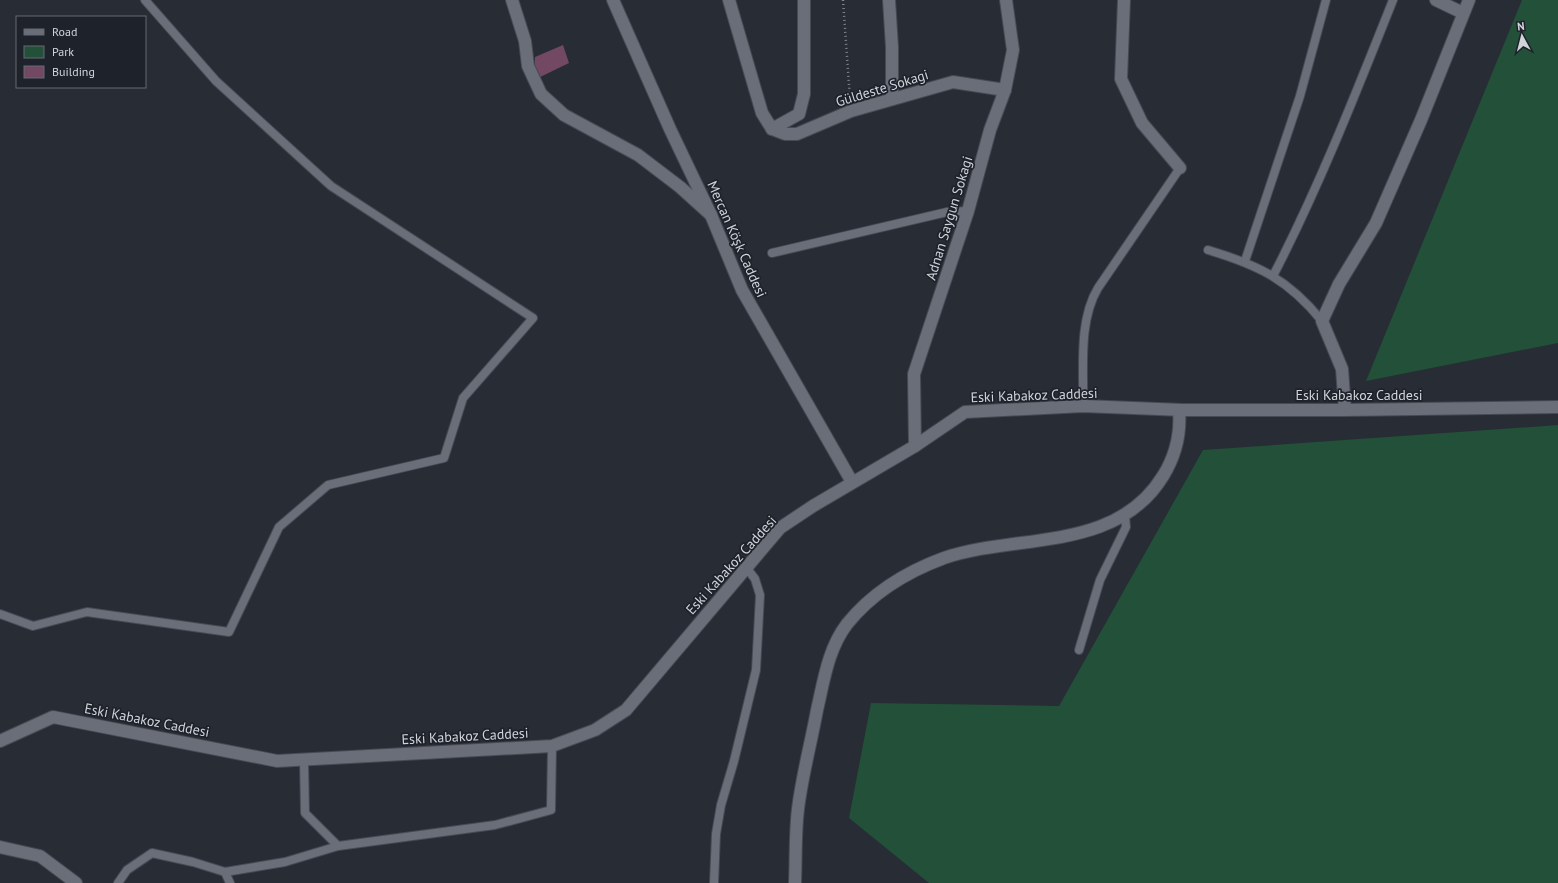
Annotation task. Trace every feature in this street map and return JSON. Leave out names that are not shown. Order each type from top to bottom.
[{"type":"street","points":[[512,0],[525,41],[528,66],[541,94],[564,115],[638,155],[680,187],[711,215]]},
{"type":"street","name":"Mercan Köşk Caddesi","points":[[613,0],[670,129],[711,215],[742,290],[852,482]]},
{"type":"street","points":[[729,0],[762,113],[772,129],[799,114],[804,94],[804,0]]},
{"type":"street","points":[[889,0],[892,47],[892,99]]},
{"type":"street","name":"Adnan Saygun Sokagi","points":[[915,446],[914,374],[968,211],[990,130],[1005,90],[1013,50],[1006,0]]},
{"type":"street","points":[[1124,0],[1121,79],[1142,123],[1180,168]]},
{"type":"street","points":[[1436,0],[1463,13]]},
{"type":"street","points":[[1345,410],[1342,369],[1322,321],[1339,284],[1376,223],[1421,120],[1469,0]]},
{"type":"street","name":"Güldeste Sokagi","points":[[772,129],[785,134],[797,134],[851,111],[953,82],[1005,90]]},
{"type":"street","name":"Eski Kabakoz Caddesi","points":[[0,741],[53,717],[277,761],[552,746],[595,730],[626,710],[780,528],[852,482],[915,446],[965,412],[1083,406],[1179,410],[1345,410],[1558,407]]},
{"type":"street","points":[[795,883],[798,811],[801,787],[828,660],[846,626],[864,606],[894,582],[915,570],[945,558],[965,553],[1056,538],[1105,525],[1125,515],[1141,503],[1158,485],[1170,466],[1177,446],[1180,426],[1179,410]]},
{"type":"street","points":[[0,847],[40,856],[76,883]]},
{"type":"lane","points":[[0,614],[33,626],[87,612],[229,632],[279,527],[328,485],[444,458],[463,398],[533,318],[331,186],[216,81],[145,0]]},
{"type":"lane","points":[[1245,261],[1300,96],[1315,36],[1326,0]]},
{"type":"lane","points":[[1273,276],[1293,237],[1351,104],[1393,0]]},
{"type":"lane","points":[[1083,406],[1086,318],[1090,303],[1098,288],[1180,168]]},
{"type":"lane","points":[[772,253],[947,212],[968,211]]},
{"type":"lane","points":[[1208,250],[1245,261],[1273,276],[1300,296],[1322,321]]},
{"type":"lane","points":[[1079,650],[1100,580],[1126,527],[1125,515]]},
{"type":"lane","points":[[714,883],[716,834],[721,805],[734,761],[756,670],[760,595],[755,579],[746,567]]},
{"type":"lane","points":[[118,883],[127,870],[152,853],[193,862],[225,872],[285,862],[338,846],[495,825],[551,810],[552,746]]},
{"type":"lane","points":[[304,760],[305,813],[338,846]]},
{"type":"lane","points":[[225,872],[230,883]]},
{"type":"path","points":[[844,0],[851,111]]},
{"type":"green space","points":[[1522,0],[1558,0],[1558,343],[1366,381]]},
{"type":"green space","points":[[1558,425],[1558,883],[929,883],[849,818],[871,703],[1059,706],[1203,450]]},
{"type":"building","points":[[563,45],[569,63],[534,80],[535,57]]}]
